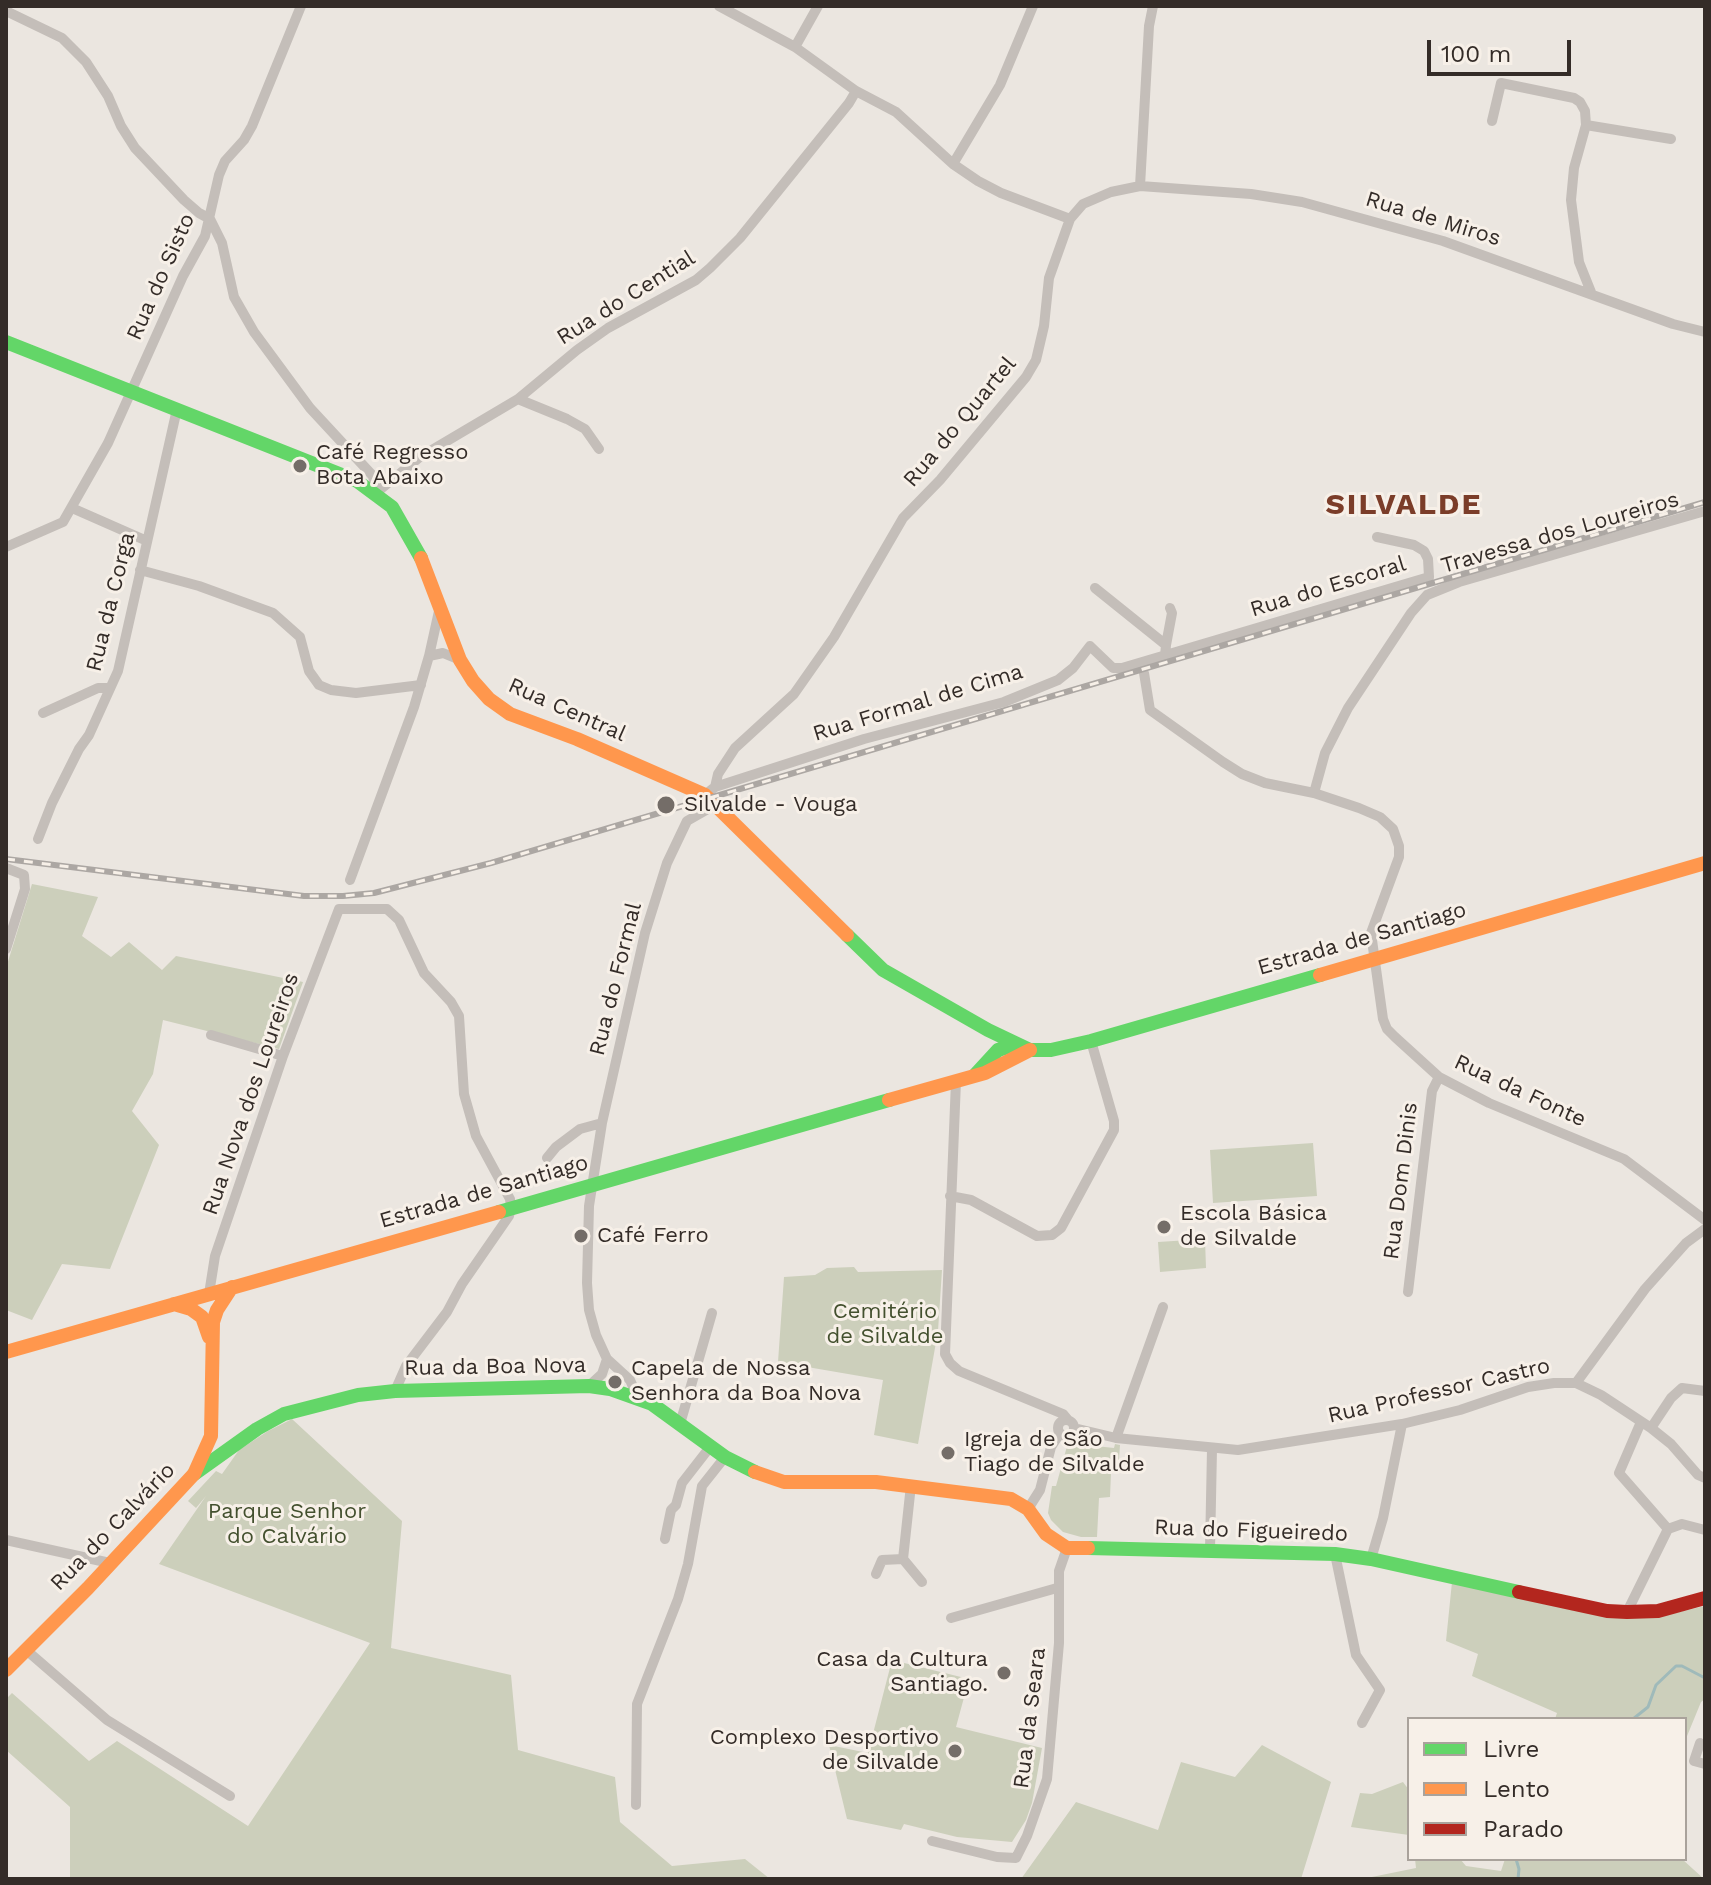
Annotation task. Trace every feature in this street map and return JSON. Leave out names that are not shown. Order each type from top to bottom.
[{"type":"main road","name":"Rua Central","points":[[6,342],[357,481],[376,493],[392,507],[405,527],[425,566],[460,660],[489,699],[510,714],[712,795],[883,970],[1005,1047]]},
{"type":"main road","name":"Estrada de Santiago","points":[[6,1352],[956,1081],[975,1075],[1005,1047],[1051,1050],[1091,1041],[1705,863]]},
{"type":"main road","points":[[207,1319],[232,1287]]},
{"type":"main road","points":[[207,1319],[201,1306],[209,1294]]},
{"type":"main road","points":[[174,1304],[191,1309],[207,1319]]},
{"type":"main road","name":"Rua do Calvário","points":[[6,1670],[194,1474],[205,1454],[212,1418],[207,1319]]},
{"type":"main road","name":"Rua da Boa Nova","points":[[194,1474],[284,1414],[358,1395],[395,1391],[589,1386],[652,1404],[725,1457],[784,1482],[911,1485],[1011,1499],[1028,1509]]},
{"type":"main road","points":[[212,1418],[223,1435],[243,1439]]},
{"type":"main road","points":[[1028,1509],[1046,1534],[1067,1548]]},
{"type":"main road","name":"Rua do Figueiredo","points":[[1067,1548],[1335,1554],[1371,1559],[1607,1611],[1658,1611],[1705,1598]]},
{"type":"street","name":"Rua do Sisto","points":[[72,508],[108,443],[183,276],[205,236],[219,175],[225,161],[252,126],[301,6]]},
{"type":"street","points":[[719,6],[795,47],[856,91],[896,112],[953,164],[1001,193],[1070,219],[1083,204],[1111,192],[1140,186],[1149,26],[1153,6]]},
{"type":"street","points":[[795,47],[818,6]]},
{"type":"street","points":[[953,164],[1000,85],[1033,6]]},
{"type":"street","points":[[6,11],[62,38],[86,62],[135,148],[184,200],[210,219],[222,243],[234,297],[254,332],[310,408],[373,476],[376,493]]},
{"type":"street","points":[[1492,121],[1501,83],[1574,98],[1580,102],[1585,111],[1586,125],[1574,168],[1571,200],[1579,262],[1591,292]]},
{"type":"street","name":"Rua do Cential","points":[[376,493],[420,457],[518,399],[608,328],[696,280],[740,238],[856,91]]},
{"type":"street","points":[[1586,125],[1671,139]]},
{"type":"street","name":"Rua de Miros","points":[[1140,186],[1251,194],[1302,202],[1443,241],[1673,324],[1705,332]]},
{"type":"street","name":"Rua do Quartel","points":[[712,795],[718,774],[735,748],[794,694],[834,637],[903,518],[940,480],[1026,377],[1036,360],[1044,326],[1049,278],[1070,219]]},
{"type":"street","points":[[518,399],[585,429],[599,449]]},
{"type":"street","name":"Rua da Corga","points":[[38,839],[52,803],[89,735],[118,671],[177,409]]},
{"type":"street","points":[[6,547],[63,522],[72,508],[147,541]]},
{"type":"street","name":"Travessa dos Loureiros","points":[[1314,793],[1325,753],[1348,708],[1411,613],[1427,595],[1459,582],[1705,511]]},
{"type":"street","name":"Rua do Escoral","points":[[1113,668],[1122,668],[1165,650],[1429,577],[1428,559],[1424,551],[1414,545],[1377,537]]},
{"type":"street","points":[[140,570],[199,586],[273,613],[300,637],[309,671],[319,685],[331,690],[356,693],[421,685]]},
{"type":"street","points":[[1095,588],[1165,650]]},
{"type":"street","points":[[350,880],[421,685],[440,607]]},
{"type":"street","points":[[1165,650],[1172,613],[1170,608]]},
{"type":"street","name":"Rua Formal de Cima","points":[[712,795],[864,739],[1004,702],[1058,680],[1073,668],[1090,646],[1113,668]]},
{"type":"street","points":[[429,656],[451,654],[460,660]]},
{"type":"street","name":"Rua da Fonte","points":[[1144,673],[1150,710],[1242,774],[1292,790],[1314,793],[1380,817],[1393,829],[1399,857],[1371,933],[1387,1029],[1439,1077],[1489,1103],[1624,1159],[1705,1220]]},
{"type":"street","points":[[43,713],[98,688],[110,688]]},
{"type":"street","name":"Rua do Formal","points":[[607,1359],[589,1310],[587,1283],[587,1225],[602,1123],[645,933],[667,863],[687,821],[712,795]]},
{"type":"street","points":[[6,868],[24,875],[25,889],[6,949]]},
{"type":"street","name":"Rua Nova dos Loureiros","points":[[209,1294],[215,1256],[283,1056],[339,909],[378,908],[395,914],[424,973],[451,1002],[459,1016],[464,1094],[476,1136],[510,1199],[511,1207]]},
{"type":"street","points":[[211,1035],[283,1056]]},
{"type":"street","points":[[950,1196],[971,1200],[1037,1236],[1052,1235],[1061,1228],[1114,1130],[1091,1041]]},
{"type":"street","name":"Rua Dom Dinis","points":[[1408,1292],[1432,1091],[1439,1077]]},
{"type":"street","points":[[956,1081],[945,1354],[959,1371],[1043,1408],[1065,1427],[1051,1447],[1040,1490],[1028,1509]]},
{"type":"street","points":[[547,1158],[580,1129],[602,1123]]},
{"type":"street","points":[[395,1391],[406,1366],[447,1312],[462,1284],[509,1216],[511,1207]]},
{"type":"street","points":[[1705,1229],[1686,1243],[1645,1289],[1576,1383],[1601,1395],[1646,1425],[1671,1444],[1698,1475],[1705,1478]]},
{"type":"street","points":[[1116,1438],[1163,1307]]},
{"type":"street","points":[[680,1424],[712,1313]]},
{"type":"street","points":[[589,1386],[602,1374],[607,1359],[630,1380],[638,1398]]},
{"type":"street","name":"Rua Professor Castro","points":[[1065,1427],[1116,1438],[1238,1450],[1402,1424],[1460,1410],[1528,1387],[1576,1383]]},
{"type":"street","points":[[1668,1529],[1619,1473],[1620,1466],[1646,1425],[1682,1388],[1705,1391]]},
{"type":"street","points":[[1371,1559],[1383,1518],[1402,1424]]},
{"type":"street","points":[[665,1539],[671,1510],[676,1505],[682,1483],[710,1447]]},
{"type":"street","points":[[1210,1550],[1212,1449]]},
{"type":"street","points":[[636,1805],[637,1704],[678,1599],[688,1564],[702,1486],[725,1457]]},
{"type":"street","points":[[911,1485],[903,1559],[922,1582]]},
{"type":"street","points":[[1627,1612],[1668,1529],[1682,1524],[1705,1530]]},
{"type":"street","points":[[6,1540],[110,1563]]},
{"type":"street","name":"Rua da Seara","points":[[932,1841],[997,1857],[1016,1858],[1027,1836],[1047,1779],[1059,1643],[1057,1588],[1067,1548]]},
{"type":"street","points":[[1335,1554],[1356,1655],[1380,1690],[1362,1723]]},
{"type":"street","points":[[876,1574],[882,1560],[903,1559]]},
{"type":"street","points":[[951,1618],[1057,1588]]},
{"type":"street","points":[[25,1649],[107,1720],[230,1796]]},
{"type":"street","points":[[1700,1743],[1700,1762]]},
{"type":"green space","points":[[32,884],[98,897],[82,936],[111,957],[129,942],[162,970],[176,956],[303,982],[279,1049],[163,1020],[153,1074],[132,1111],[159,1145],[110,1269],[62,1264],[32,1320],[6,1310],[6,968]]},
{"type":"green space","points":[[1313,1143],[1317,1196],[1213,1203],[1210,1150]]},
{"type":"green space","points":[[1205,1239],[1206,1268],[1160,1272],[1158,1242]]},
{"type":"green space","name":"Cemitério de Silvalde","points":[[854,1267],[858,1272],[942,1270],[938,1331],[918,1444],[874,1435],[883,1380],[778,1362],[784,1277],[815,1275],[827,1268]]},
{"type":"green space","name":"Parque Senhor do Calvário","points":[[292,1419],[402,1521],[391,1648],[511,1675],[518,1750],[615,1777],[620,1822],[672,1866],[745,1859],[770,1879],[70,1879],[70,1807],[6,1750],[6,1699],[12,1693],[89,1761],[117,1741],[248,1826],[370,1643],[159,1564],[206,1496],[196,1508],[188,1501],[216,1471],[222,1474],[239,1450]]},
{"type":"green space","points":[[1069,1439],[1077,1439],[1077,1444],[1114,1448],[1115,1444],[1120,1445],[1118,1473],[1111,1473],[1110,1497],[1099,1498],[1097,1537],[1063,1532],[1048,1513],[1052,1486],[1056,1486]]},
{"type":"green space","points":[[1452,1582],[1657,1617],[1705,1606],[1705,1699],[1687,1736],[1687,1717],[1556,1717],[1557,1713],[1472,1676],[1478,1654],[1446,1641]]},
{"type":"green space","name":"Complexo Desportivo de Silvalde","points":[[892,1660],[969,1679],[956,1727],[1042,1748],[1032,1803],[1026,1820],[1012,1842],[957,1837],[904,1824],[901,1830],[847,1819],[829,1745],[868,1753]]},
{"type":"green space","points":[[1262,1745],[1331,1782],[1301,1879],[1021,1879],[1076,1802],[1158,1830],[1181,1762],[1235,1777]]},
{"type":"green space","points":[[1403,1782],[1407,1787],[1407,1835],[1351,1827],[1360,1793],[1372,1794]]},
{"type":"green space","points":[[1415,1861],[1462,1861],[1466,1866],[1501,1871],[1504,1861],[1684,1861],[1704,1879],[1362,1879],[1416,1868]]},
{"type":"waterway","points":[[1636,1717],[1648,1707],[1656,1685],[1676,1666],[1705,1678]]},
{"type":"waterway","points":[[1517,1861],[1518,1879]]},
{"type":"railway","points":[[6,859],[304,896],[374,893],[491,863],[1705,502]]},
{"type":"traffic: fast","points":[[6,342],[357,481],[392,507],[421,558]]},
{"type":"traffic: fast","points":[[847,935],[883,970],[988,1030],[1030,1050],[1051,1050],[1091,1041],[1320,975]]},
{"type":"traffic: fast","points":[[975,1075],[998,1050],[1017,1044]]},
{"type":"traffic: fast","points":[[499,1212],[889,1100]]},
{"type":"traffic: fast","points":[[194,1474],[257,1429],[284,1414],[358,1395],[395,1391],[589,1386],[610,1389],[652,1404],[725,1457],[755,1472]]},
{"type":"traffic: fast","points":[[1088,1548],[1335,1554],[1519,1592]]},
{"type":"traffic: slow","points":[[421,558],[460,660],[489,699],[510,714],[577,739],[705,795],[847,935]]},
{"type":"traffic: slow","points":[[1320,975],[1705,863]]},
{"type":"traffic: slow","points":[[889,1100],[985,1073],[1030,1050]]},
{"type":"traffic: slow","points":[[6,1352],[499,1212]]},
{"type":"traffic: slow","points":[[6,1670],[88,1588],[194,1474],[211,1436],[213,1322],[232,1287]]},
{"type":"traffic: slow","points":[[174,1304],[191,1309],[202,1317],[209,1337]]},
{"type":"traffic: slow","points":[[755,1472],[784,1482],[876,1482],[1011,1499],[1028,1509],[1046,1534],[1067,1548],[1088,1548]]},
{"type":"traffic: jam","points":[[1519,1592],[1607,1611],[1627,1612],[1658,1611],[1705,1598]]},
{"type":"place","name":"Café Regresso Bota Abaixo","points":[[300,466]]},
{"type":"place","name":"Silvalde - Vouga","points":[[666,805]]},
{"type":"place","name":"Escola Básica de Silvalde","points":[[1164,1227]]},
{"type":"place","name":"Café Ferro","points":[[581,1236]]},
{"type":"place","name":"Capela de Nossa Senhora da Boa Nova","points":[[615,1382]]},
{"type":"place","name":"Igreja de São Tiago de Silvalde","points":[[948,1453]]},
{"type":"place","name":"Casa da Cultura Santiago.","points":[[1004,1673]]},
{"type":"place","name":"Complexo Desportivo de Silvalde","points":[[955,1751]]},
{"type":"district","name":"SILVALDE","points":[[1404,505]]}]
